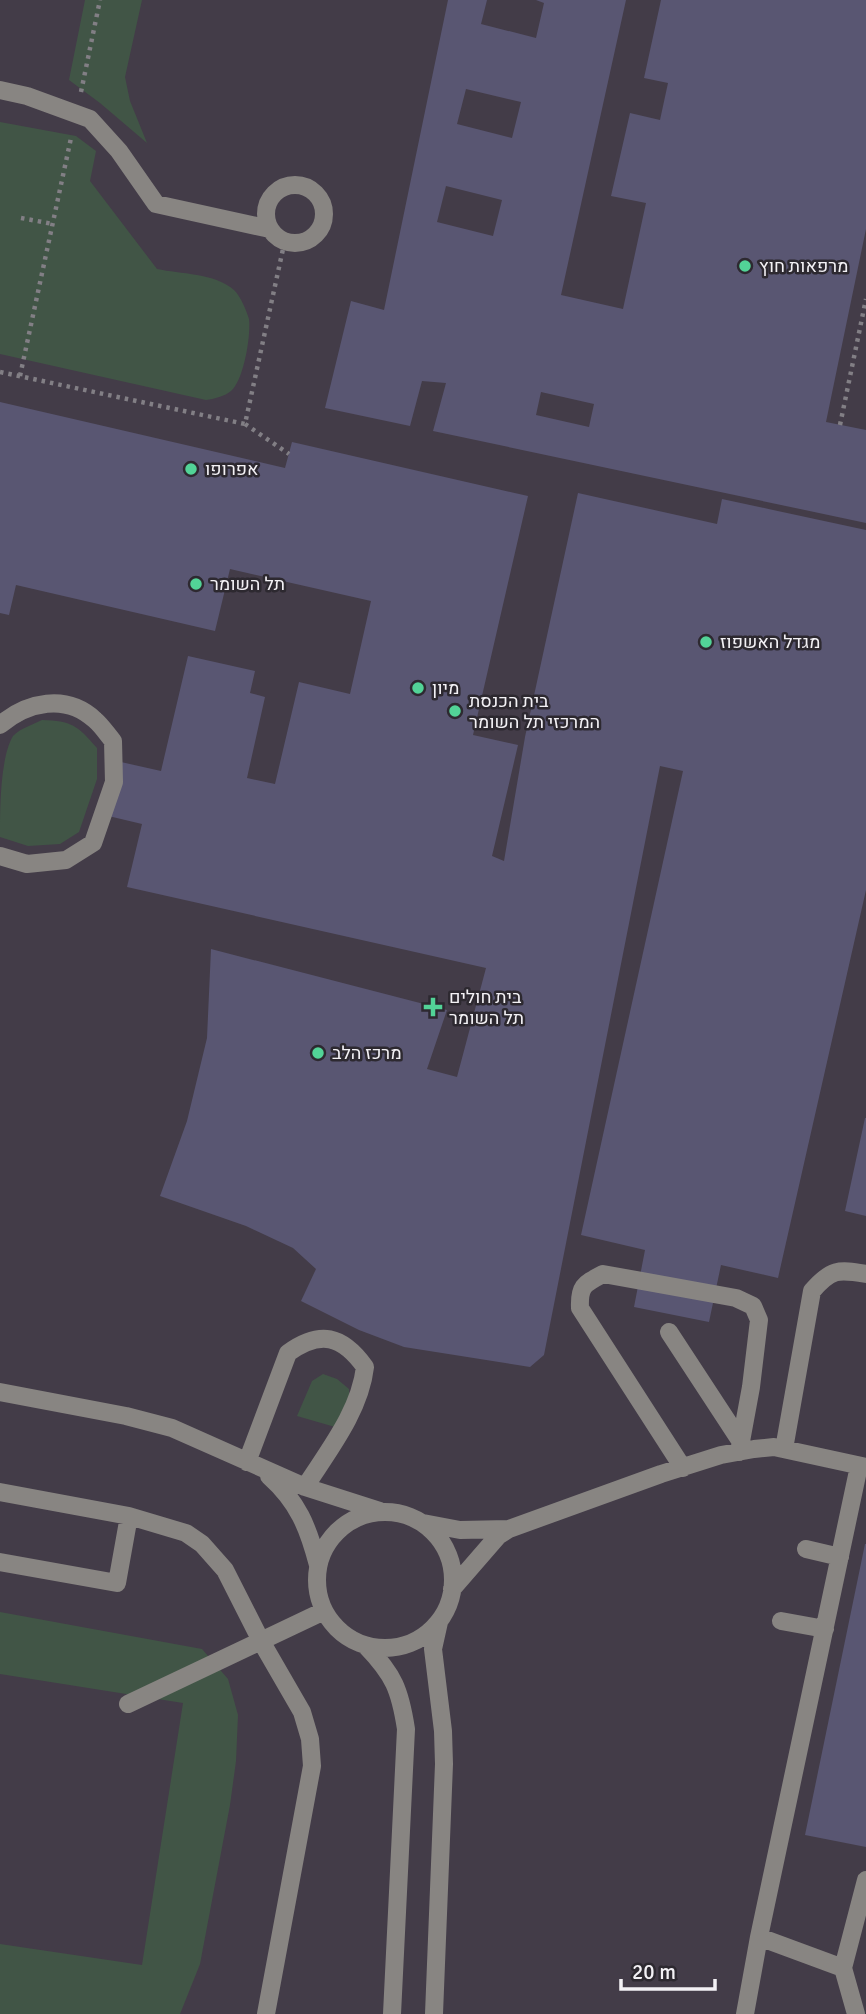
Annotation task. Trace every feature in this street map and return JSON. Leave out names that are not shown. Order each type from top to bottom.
[{"type":"street","points":[[0,90],[27,96],[90,119],[119,151],[156,204],[270,229]]},
{"type":"street","points":[[299,186],[317,195],[324,214],[319,230],[312,238],[303,242],[285,242],[270,229],[266,220],[267,206],[279,190],[299,186]]},
{"type":"street","points":[[0,726],[11,716],[38,704],[69,704],[93,718],[113,741],[114,782],[93,844],[66,860],[27,864],[0,856]]},
{"type":"street","points":[[784,1449],[812,1291],[825,1277],[840,1270],[866,1274]]},
{"type":"street","points":[[683,1468],[580,1308],[579,1293],[586,1283],[603,1274],[736,1298],[753,1306],[759,1320],[740,1447]]},
{"type":"street","points":[[669,1332],[740,1447]]},
{"type":"street","points":[[254,1465],[288,1353],[304,1342],[320,1337],[334,1340],[354,1351],[365,1367],[363,1382],[358,1400],[304,1487]]},
{"type":"street","points":[[0,1392],[160,1425],[211,1444],[304,1487],[383,1512],[403,1515],[422,1523],[460,1530],[509,1529]]},
{"type":"street","points":[[453,1589],[498,1536],[509,1529],[740,1447],[774,1447],[862,1466],[840,1557],[745,2014]]},
{"type":"street","points":[[254,1465],[283,1488],[306,1522],[318,1565],[317,1588],[324,1611],[334,1626],[349,1638],[366,1646],[386,1648],[406,1645],[424,1636],[439,1622]]},
{"type":"street","points":[[0,1492],[129,1516],[186,1533],[202,1544],[225,1570],[302,1712],[310,1740],[312,1766],[266,2014]]},
{"type":"street","points":[[318,1565],[327,1544],[341,1527],[361,1516],[383,1512]]},
{"type":"street","points":[[0,1562],[117,1583],[129,1516]]},
{"type":"street","points":[[422,1523],[436,1536],[447,1552],[453,1589],[439,1622],[433,1649],[443,1731],[444,1764],[434,2014]]},
{"type":"street","points":[[806,1549],[840,1557]]},
{"type":"street","points":[[128,1704],[324,1611]]},
{"type":"street","points":[[780,1621],[825,1629]]},
{"type":"street","points":[[366,1646],[386,1666],[396,1686],[406,1729],[392,2014]]},
{"type":"street","points":[[856,2014],[843,1968],[866,1880]]},
{"type":"street","points":[[759,1937],[843,1968]]},
{"type":"path","points":[[20,376],[100,0]]},
{"type":"path","points":[[21,218],[53,224]]},
{"type":"path","points":[[245,424],[285,242]]},
{"type":"path","points":[[840,425],[866,299]]},
{"type":"path","points":[[0,372],[245,424],[289,454]]},
{"type":"shaded area","name":"בית חולים תל השומר","points":[[0,0],[866,0],[866,2014],[0,2014]]},
{"type":"green space","points":[[85,0],[142,0],[125,77],[130,101],[147,143],[69,80]]},
{"type":"green space","points":[[0,122],[76,136],[96,151],[90,181],[157,269],[207,277],[226,284],[236,292],[249,319],[249,335],[243,368],[231,391],[206,400],[0,354]]},
{"type":"green space","points":[[42,720],[67,723],[79,729],[90,740],[97,748],[97,779],[79,832],[60,844],[28,846],[0,837],[3,770],[13,736]]},
{"type":"green space","points":[[323,1374],[337,1379],[349,1389],[350,1406],[342,1429],[297,1416],[312,1381]]},
{"type":"green space","points":[[0,1612],[202,1649],[228,1679],[238,1715],[230,1805],[200,1964],[180,2014],[0,2014],[0,1944],[142,1965],[183,1703],[0,1674]]},
{"type":"building","name":"מרפאות חוץ","points":[[448,0],[487,0],[481,24],[536,38],[544,3],[536,0],[626,0],[561,295],[623,309],[646,203],[611,196],[630,113],[660,120],[668,83],[644,78],[661,0],[866,0],[866,229],[826,422],[866,430],[866,523],[433,431],[446,383],[422,381],[410,426],[325,408],[351,301],[384,310]],"holes":[[[466,89],[521,102],[512,138],[457,124]],[[446,186],[502,200],[493,236],[437,222]],[[541,392],[594,404],[589,427],[536,415]]]},
{"type":"building","points":[[0,402],[285,468],[292,442],[528,496],[473,735],[518,745],[492,856],[504,861],[525,737],[578,493],[717,524],[722,499],[866,530],[866,890],[778,1278],[721,1265],[709,1322],[634,1307],[645,1250],[581,1235],[683,771],[660,766],[544,1355],[530,1367],[404,1347],[359,1330],[301,1301],[316,1269],[293,1248],[246,1226],[160,1196],[187,1121],[207,1038],[211,949],[447,1010],[427,1069],[457,1077],[486,968],[127,887],[142,824],[100,814],[112,760],[161,771],[188,656],[255,671],[250,693],[265,697],[247,778],[275,784],[299,682],[350,694],[371,601],[230,569],[215,631],[16,585],[9,615],[0,613]]},
{"type":"building","points":[[866,1118],[866,1216],[845,1211]]},
{"type":"building","points":[[866,1544],[866,1847],[805,1835]]},
{"type":"place","name":"מרפאות חוץ","points":[[745,266]]},
{"type":"place","name":"אפרופו","points":[[191,469]]},
{"type":"place","name":"תל השומר","points":[[196,584]]},
{"type":"place","name":"מגדל האשפוז","points":[[706,642]]},
{"type":"place","name":"מיון","points":[[418,688]]},
{"type":"place","name":"בית הכנסת המרכזי תל השומר","points":[[455,711]]},
{"type":"place","name":"בית חולים תל השומר","points":[[433,1007]]},
{"type":"place","name":"מרכז הלב","points":[[318,1053]]}]
